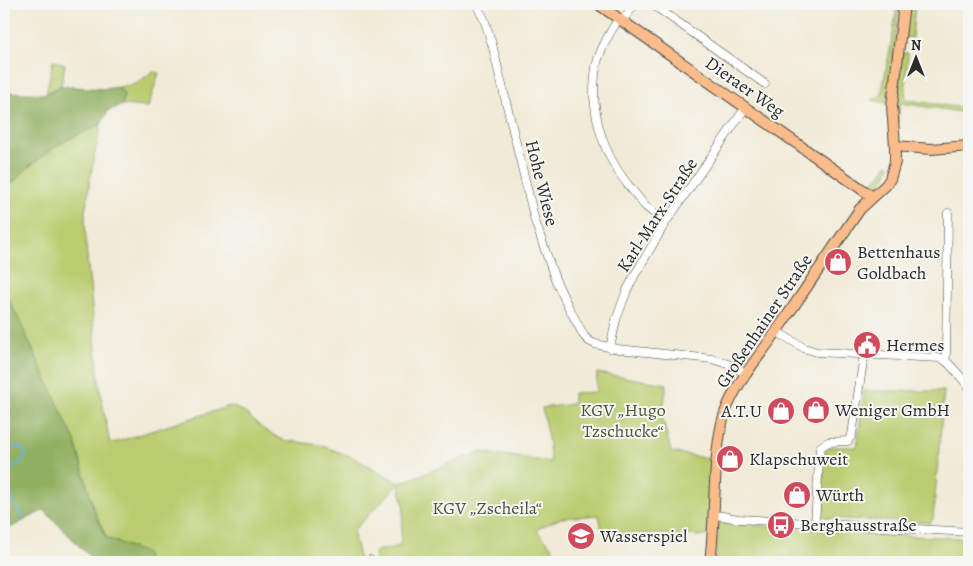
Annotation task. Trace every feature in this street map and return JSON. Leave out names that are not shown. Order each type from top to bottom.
[{"type":"main road","name":"Dieraer Weg","points":[[598,4],[873,197]]},
{"type":"main road","points":[[904,4],[892,106],[895,146],[931,149],[969,146]]},
{"type":"main road","name":"Großenhainer Straße","points":[[710,562],[717,464],[722,423],[728,404],[854,217],[890,179],[895,162],[895,146]]},
{"type":"street","name":"Hohe Wiese","points":[[476,4],[484,19],[492,44],[535,222],[555,278],[584,336],[595,344],[610,348],[712,359],[728,364],[747,374]]},
{"type":"street","points":[[635,4],[606,38],[598,60],[594,87],[596,114],[598,127],[612,162],[645,205],[666,222]]},
{"type":"street","points":[[652,4],[765,84]]},
{"type":"street","name":"Karl-Marx-Straße","points":[[610,348],[616,320],[627,290],[636,273],[666,222],[746,107]]},
{"type":"street","points":[[945,360],[948,213]]},
{"type":"street","points":[[776,331],[797,345],[811,351],[945,360],[969,387]]},
{"type":"street","points":[[815,523],[820,447],[828,442],[848,441],[852,434],[864,355]]},
{"type":"street","points":[[714,515],[738,519],[969,532]]},
{"type":"green space","points":[[897,4],[900,4],[887,103],[872,100],[881,96]]},
{"type":"green space","points":[[908,4],[915,4],[912,38],[906,37],[904,33]]},
{"type":"green space","points":[[903,53],[908,53],[905,97],[908,100],[963,108],[968,105],[968,113],[900,103],[898,123],[895,123]]},
{"type":"green space","points":[[53,61],[65,64],[61,86],[46,94]]},
{"type":"green space","points":[[152,72],[159,73],[148,107],[122,105],[124,95],[119,87],[136,84]]},
{"type":"green space","points":[[61,86],[104,89],[119,87],[124,95],[122,105],[108,111],[101,124],[61,143],[31,165],[4,191],[4,92],[46,94]]},
{"type":"green space","points":[[101,124],[85,212],[86,246],[100,390],[110,444],[230,406],[243,411],[263,429],[282,440],[320,445],[350,456],[400,483],[480,452],[551,462],[542,408],[573,404],[573,393],[596,392],[597,373],[667,384],[662,416],[671,452],[711,459],[707,535],[604,532],[599,515],[561,518],[539,528],[537,531],[564,562],[375,562],[374,555],[376,551],[400,546],[404,506],[399,484],[353,531],[360,562],[147,562],[146,553],[107,538],[94,510],[75,441],[4,290],[4,191],[31,165],[61,143]]},
{"type":"green space","points":[[887,164],[890,165],[886,175],[877,186],[874,188],[861,184],[862,182],[874,180],[880,175]]},
{"type":"green space","points":[[4,290],[75,441],[94,510],[106,538],[146,553],[147,562],[95,562],[44,510],[4,531]]},
{"type":"green space","points":[[864,391],[944,391],[933,519],[930,523],[826,518],[820,513],[824,453],[830,447],[857,447]]},
{"type":"green space","points":[[719,523],[958,538],[969,540],[969,562],[715,562]]},
{"type":"waterway","points":[[4,481],[9,471],[26,457],[25,452],[21,448],[14,446]]},
{"type":"waterway","points":[[4,485],[23,518]]},
{"type":"place","name":"Bettenhaus Goldbach","points":[[838,262]]},
{"type":"place","name":"Hermes","points":[[867,345]]},
{"type":"place","name":"Weniger GmbH","points":[[816,410]]},
{"type":"place","name":"A.T.U","points":[[781,411]]},
{"type":"place","name":"Klapschuweit","points":[[730,459]]},
{"type":"place","name":"Würth","points":[[797,495]]},
{"type":"place","name":"Berghausstraße","points":[[781,525]]},
{"type":"place","name":"Wasserspiel","points":[[581,536]]},
{"type":"park label","name":"KGV „Hugo Tzschucke“","points":[[623,420]]},
{"type":"park label","name":"KGV „Zscheila“","points":[[487,508]]}]
